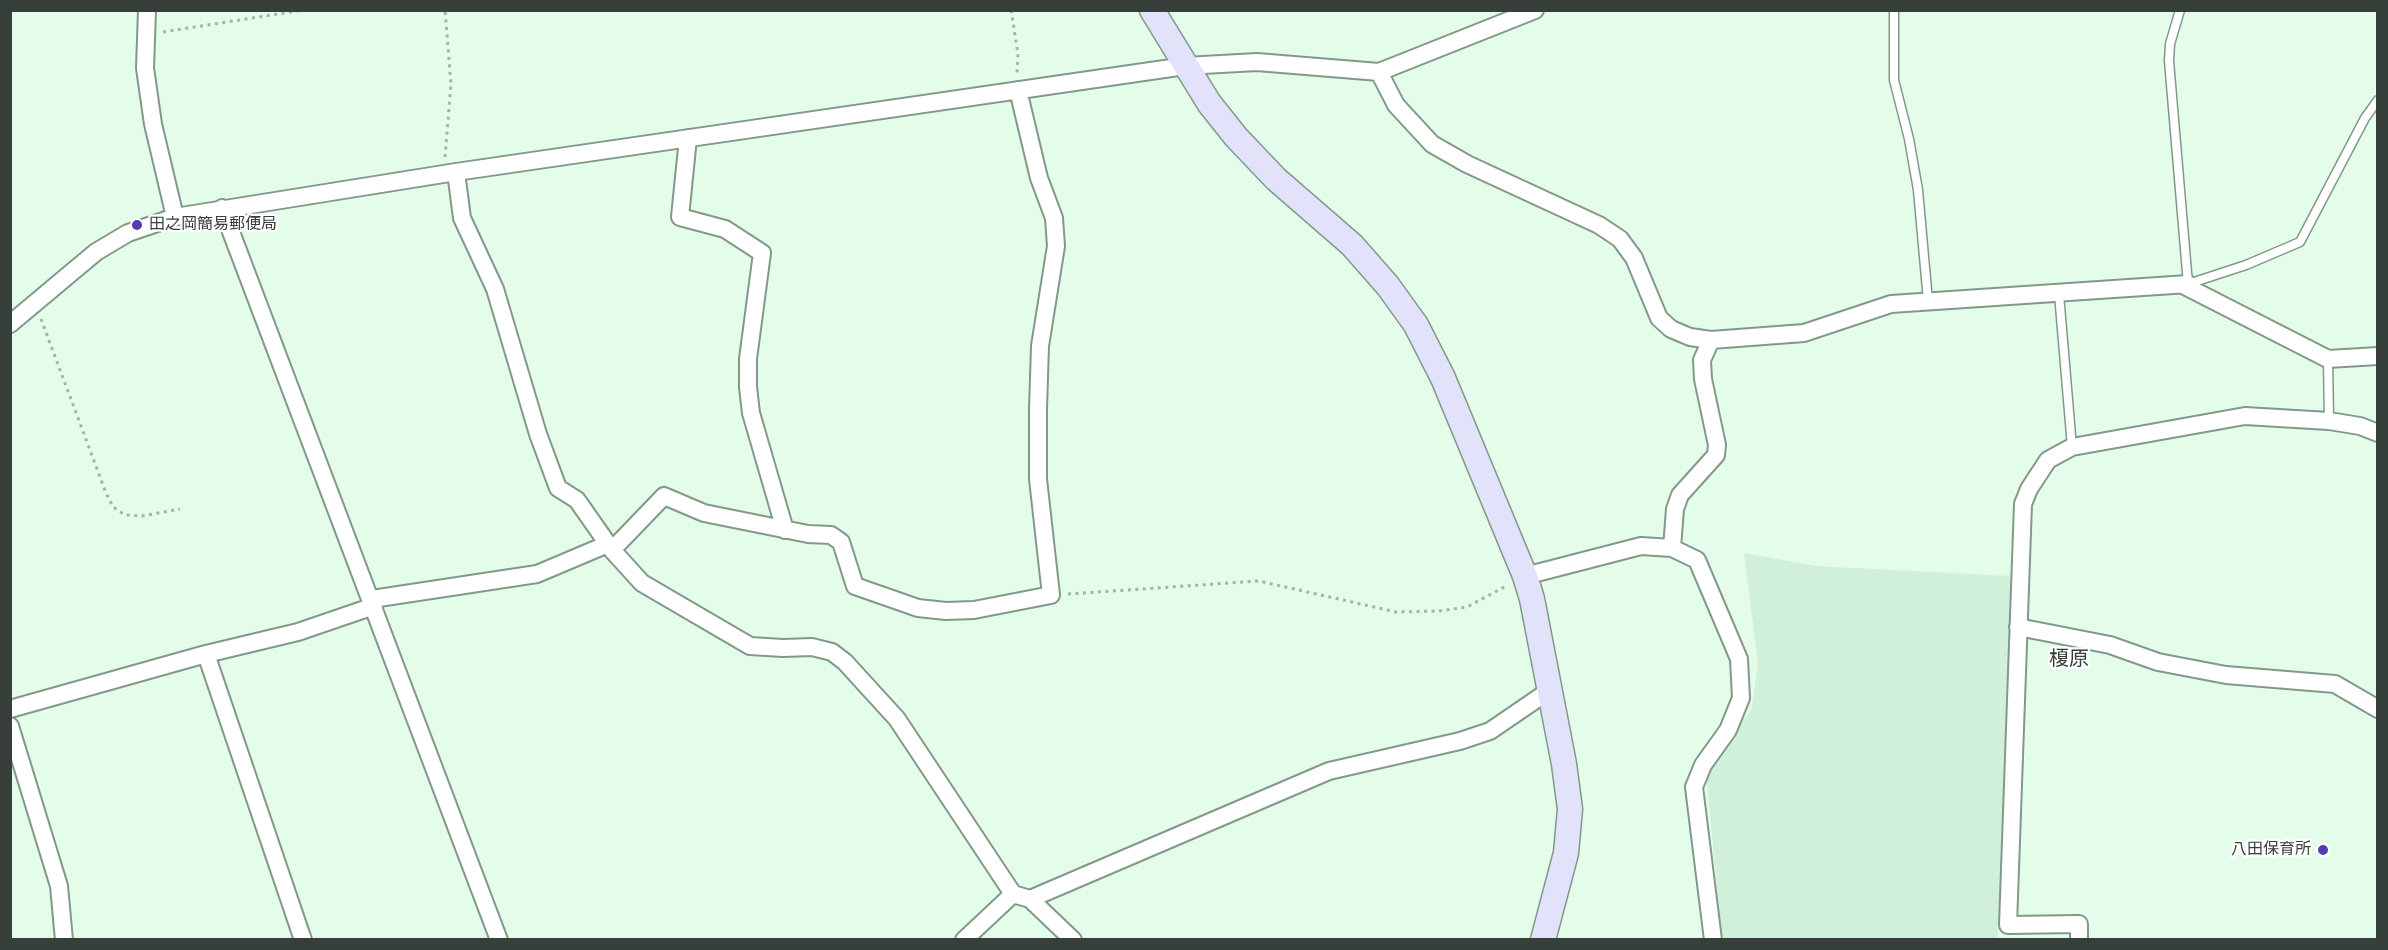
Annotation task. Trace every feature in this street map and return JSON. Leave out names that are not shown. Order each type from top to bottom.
[{"type":"street","points":[[147,10],[145,68],[153,124],[175,217]]},
{"type":"street","points":[[1152,10],[1209,103],[1236,137],[1276,179],[1353,245],[1388,286],[1416,325],[1443,378],[1525,576],[1532,599],[1564,764],[1570,809],[1566,853],[1543,939]]},
{"type":"street","points":[[10,324],[96,252],[128,233],[175,217],[449,173],[1185,66],[1257,62],[1379,72],[1535,10]]},
{"type":"street","points":[[1379,72],[1396,105],[1432,144],[1467,164],[1599,225],[1620,239],[1634,258],[1659,318],[1671,329],[1690,337],[1711,340],[1804,333],[1891,304],[2186,284],[2328,359],[2378,356]]},
{"type":"street","points":[[10,709],[206,654],[298,632],[373,602],[537,574],[610,547],[664,496],[704,513],[808,534],[831,535],[841,542],[855,586],[918,608],[946,611],[974,610],[1051,595],[1038,479],[1038,409],[1040,346],[1056,246],[1054,218],[1039,177],[1018,90]]},
{"type":"street","points":[[688,138],[680,217],[725,229],[762,253],[747,359],[748,387],[751,413],[785,530]]},
{"type":"street","points":[[449,173],[462,218],[495,289],[538,434],[558,488],[577,500],[610,547],[642,583],[750,646],[812,647],[832,652],[845,662],[897,718],[1013,894],[1030,899],[1073,939]]},
{"type":"street","points":[[222,208],[499,939]]},
{"type":"street","points":[[1672,548],[1675,509],[1680,495],[1716,455],[1717,444],[1703,379],[1702,360],[1711,340]]},
{"type":"street","points":[[2079,939],[2079,924],[2008,925],[2023,504],[2029,489],[2048,460],[2072,447],[2245,416],[2329,421],[2360,426],[2378,434]]},
{"type":"street","points":[[1525,576],[1641,546],[1672,548],[1697,560],[1738,659],[1741,698],[1728,730],[1703,765],[1694,787],[1713,939]]},
{"type":"street","points":[[2018,627],[2110,645],[2158,662],[2226,675],[2335,684],[2378,709]]},
{"type":"street","points":[[206,654],[303,939]]},
{"type":"street","points":[[1030,899],[1329,771],[1460,741],[1491,731],[1550,690]]},
{"type":"street","points":[[10,726],[14,748],[59,886],[64,939]]},
{"type":"street","points":[[964,939],[1013,894]]},
{"type":"lane","points":[[1894,10],[1894,80],[1909,139],[1918,190],[1928,301]]},
{"type":"lane","points":[[2180,10],[2170,44],[2169,62],[2186,284],[2246,265],[2300,242],[2365,118],[2378,100]]},
{"type":"lane","points":[[2059,294],[2072,447]]},
{"type":"lane","points":[[2328,359],[2329,421]]},
{"type":"path","points":[[146,35],[315,10]]},
{"type":"path","points":[[445,10],[451,84],[449,173]]},
{"type":"path","points":[[1011,10],[1018,54],[1016,69],[1018,90]]},
{"type":"path","points":[[36,304],[113,507],[125,515],[142,516],[180,509]]},
{"type":"path","points":[[1051,595],[1259,581],[1395,612],[1439,611],[1467,607],[1525,576]]},
{"type":"shaded area","points":[[1744,553],[1816,566],[2011,576],[1998,939],[1722,939],[1706,773],[1751,710],[1758,664]]},
{"type":"place","name":"田之岡簡易郵便局","points":[[137,225]]},
{"type":"place","name":"八田保育所","points":[[2323,850]]},
{"type":"district","name":"榎原","points":[[2069,659]]}]
